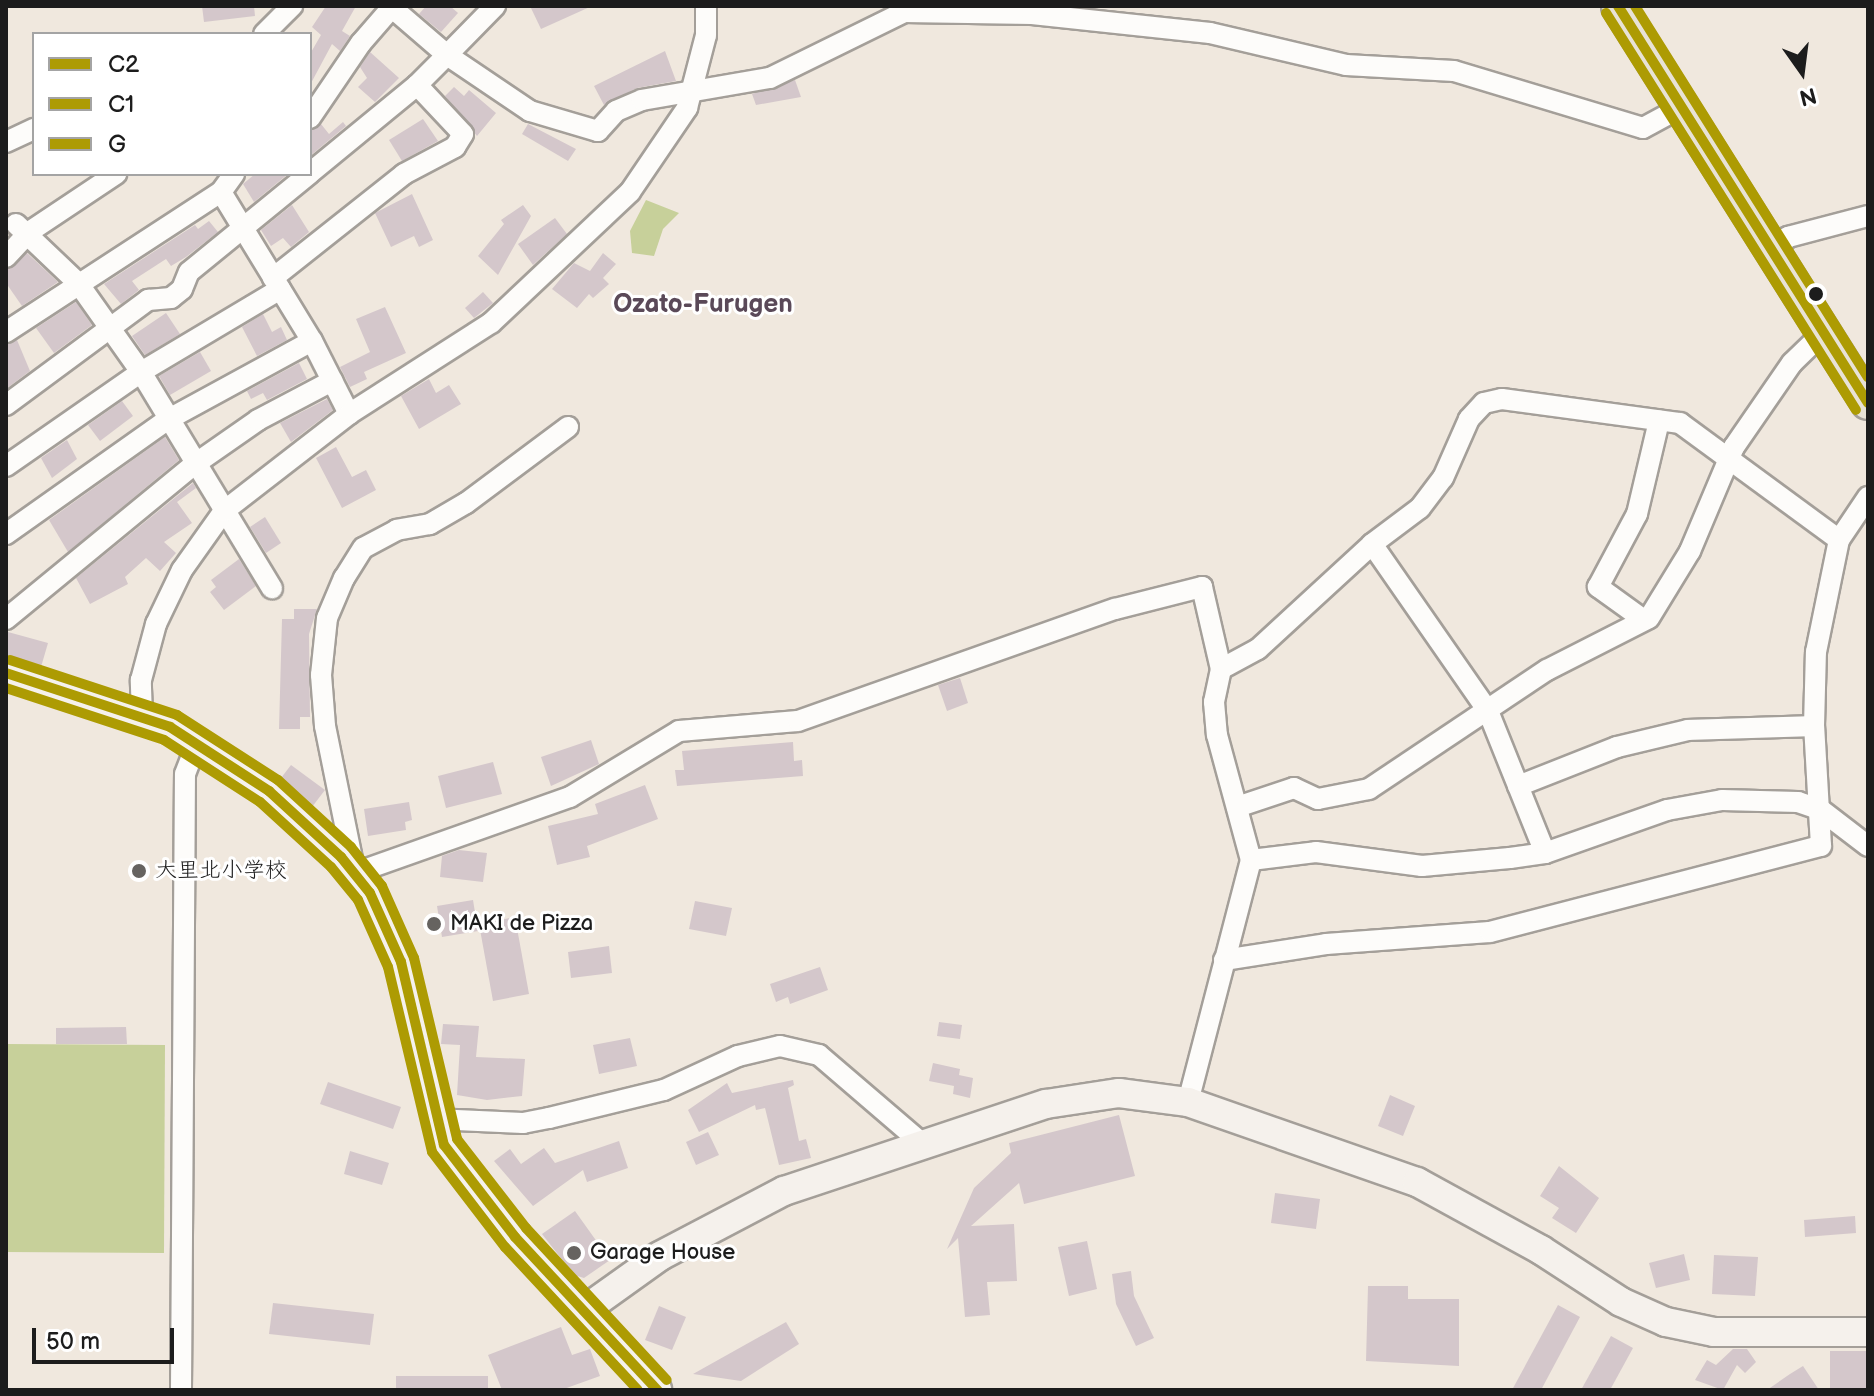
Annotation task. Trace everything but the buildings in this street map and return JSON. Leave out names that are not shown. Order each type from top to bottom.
[{"type":"main road","points":[[1618,6],[1868,403]]},
{"type":"street","points":[[266,32],[292,6]]},
{"type":"street","points":[[312,115],[361,43],[392,6],[447,55],[530,111],[598,131],[616,111],[694,88],[770,78],[904,12],[1032,14],[1210,33],[1346,65],[1454,71],[1643,128],[1680,108]]},
{"type":"street","points":[[312,172],[417,85],[495,6]]},
{"type":"street","points":[[142,716],[141,680],[156,624],[182,570],[224,511],[349,414],[491,323],[630,192],[678,126],[694,88],[706,6]]},
{"type":"street","points":[[6,466],[277,283],[404,174],[455,147],[463,134],[417,85]]},
{"type":"street","points":[[6,142],[32,130]]},
{"type":"street","points":[[6,257],[22,228],[113,176]]},
{"type":"street","points":[[6,405],[148,300],[171,298],[189,272],[307,176]]},
{"type":"street","points":[[6,332],[229,179],[243,228],[312,341],[349,414]]},
{"type":"street","points":[[1773,251],[1788,237],[1868,216]]},
{"type":"street","points":[[22,228],[78,283],[141,372],[167,420],[272,588]]},
{"type":"street","points":[[1237,807],[1294,788],[1318,799],[1369,789],[1547,670],[1644,620],[1690,551],[1732,460],[1734,447],[1792,363],[1824,332]]},
{"type":"street","points":[[6,534],[167,420],[312,341]]},
{"type":"street","points":[[6,619],[195,464],[258,420],[332,381]]},
{"type":"street","points":[[1221,669],[1258,649],[1372,544],[1420,508],[1443,478],[1469,419],[1484,403],[1528,400],[1680,423],[1839,540]]},
{"type":"street","points":[[1644,620],[1598,587],[1637,514],[1659,421]]},
{"type":"street","points":[[355,873],[325,726],[321,675],[327,618],[344,578],[363,548],[397,530],[430,524],[466,503],[568,427]]},
{"type":"street","points":[[1224,960],[1326,944],[1490,932],[1568,915],[1632,893],[1821,846],[1814,726],[1816,652],[1839,540],[1868,497]]},
{"type":"street","points":[[1372,544],[1488,711],[1545,853]]},
{"type":"street","points":[[355,873],[570,797],[679,731],[798,721],[1115,609],[1202,587],[1221,669],[1214,702],[1217,735],[1251,860],[1188,1102]]},
{"type":"street","points":[[6,673],[142,716],[197,742],[269,791],[355,873],[370,893],[401,962],[434,1119],[444,1145],[467,1181],[657,1390]]},
{"type":"street","points":[[1518,786],[1617,747],[1688,730],[1814,726]]},
{"type":"street","points":[[181,1390],[185,774],[197,742]]},
{"type":"street","points":[[1251,860],[1316,852],[1422,866],[1545,853],[1667,810],[1722,800],[1798,802],[1821,810],[1868,846]]},
{"type":"street","points":[[434,1119],[523,1123],[549,1118],[664,1090],[738,1056],[780,1046],[819,1055],[924,1145]]},
{"type":"street","points":[[586,1309],[722,1220],[784,1191],[1083,1095],[1119,1093],[1188,1102],[1417,1182],[1541,1250],[1621,1302],[1666,1322],[1714,1332],[1776,1335],[1868,1332]]},
{"type":"green space","points":[[646,200],[679,213],[663,229],[654,256],[632,253],[630,231]]},
{"type":"green space","points":[[6,1044],[165,1045],[164,1253],[6,1252]]},
{"type":"transit line","name":"C2","points":[[1618,6],[1868,403]]},
{"type":"transit line","name":"G","points":[[1635,6],[1868,377]]},
{"type":"transit line","name":"C1","points":[[1606,13],[1856,410]]},
{"type":"transit line","name":"G","points":[[10,660],[177,715],[278,780],[351,847],[382,886],[414,958],[457,1139],[526,1228],[667,1380]]},
{"type":"transit line","name":"C2","points":[[6,673],[170,727],[269,791],[341,857],[370,893],[401,962],[444,1145],[515,1237],[657,1390]]},
{"type":"transit line","name":"C1","points":[[6,688],[164,740],[260,802],[331,867],[358,900],[388,967],[432,1152],[505,1247],[638,1390]]},
{"type":"place","name":"大里北小学校","points":[[139,871]]},
{"type":"place","name":"MAKI de Pizza","points":[[434,924]]},
{"type":"place","name":"Garage House","points":[[574,1253]]},
{"type":"district","name":"Ozato-Furugen","points":[[703,305]]}]
